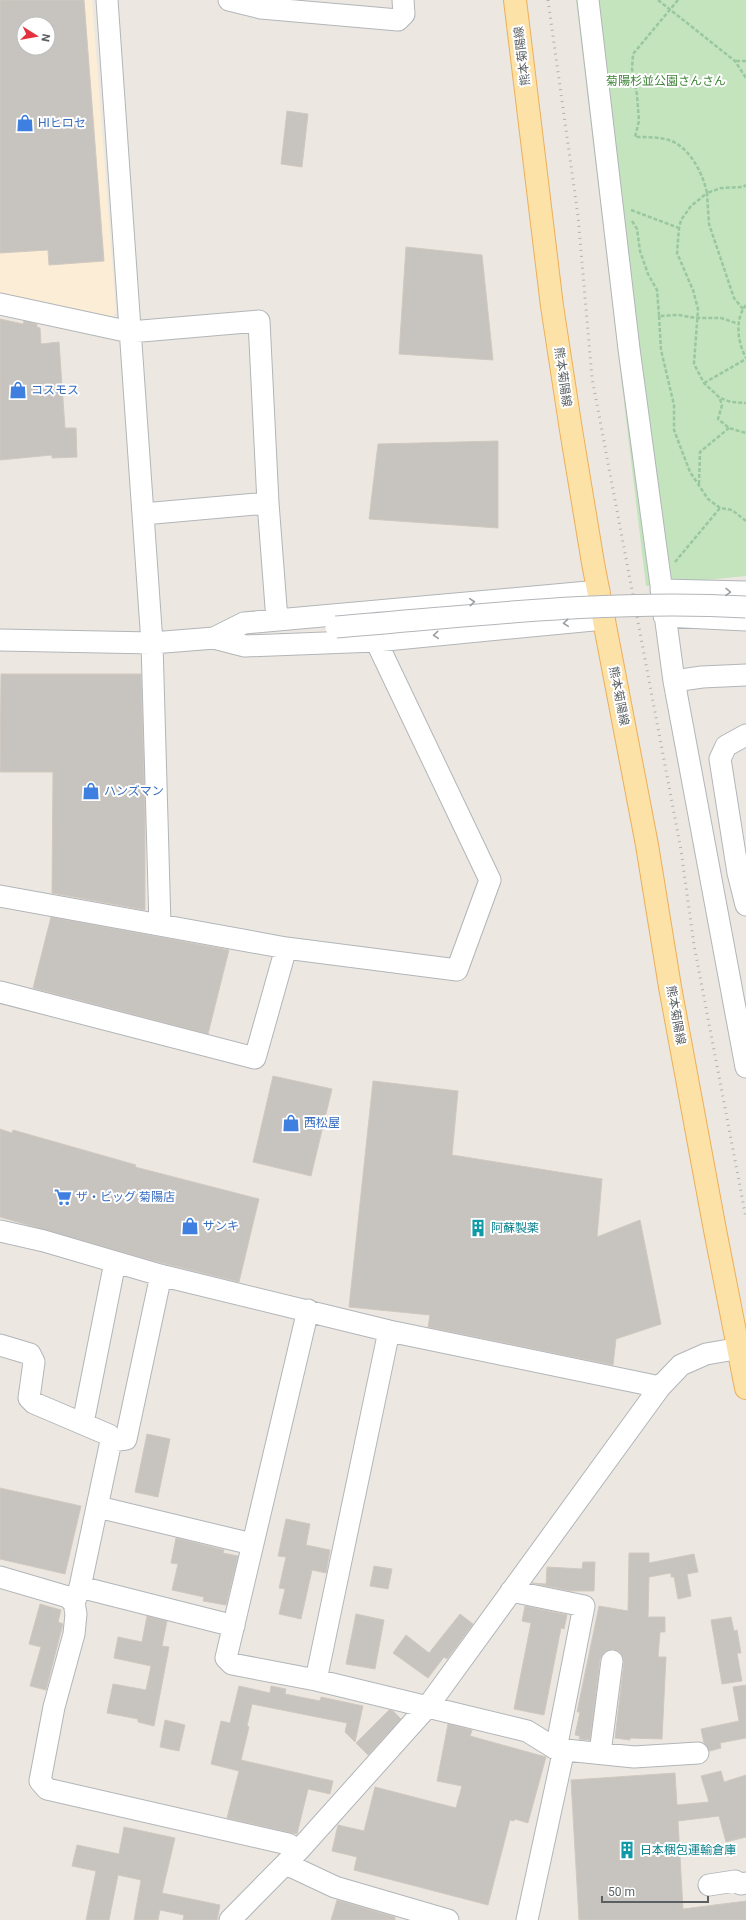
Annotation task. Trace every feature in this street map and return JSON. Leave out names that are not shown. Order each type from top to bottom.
[{"type":"main road","name":"熊本菊陽線","points":[[515,0],[552,306],[570,430],[647,845],[670,986],[712,1214],[742,1347],[746,1388]]},
{"type":"street","points":[[107,0],[152,643],[160,925]]},
{"type":"street","points":[[229,0],[261,8],[398,20],[404,14],[403,0]]},
{"type":"street","points":[[588,0],[629,349],[664,616],[674,681],[746,1067]]},
{"type":"street","points":[[0,304],[130,332],[259,321],[268,503],[277,620]]},
{"type":"street","points":[[143,514],[268,503]]},
{"type":"street","points":[[661,590],[746,592]]},
{"type":"street","points":[[214,638],[244,623],[599,591]]},
{"type":"street","points":[[0,640],[152,643],[606,606],[694,604],[746,607]]},
{"type":"street","points":[[664,616],[746,620]]},
{"type":"street","points":[[214,638],[245,646],[376,641],[604,619]]},
{"type":"street","points":[[0,896],[286,948],[457,970],[490,880],[376,641]]},
{"type":"street","points":[[674,681],[702,677],[746,675]]},
{"type":"street","points":[[746,735],[726,746],[720,759],[742,874],[746,905]]},
{"type":"street","points":[[0,992],[255,1058],[286,948]]},
{"type":"street","points":[[0,1231],[44,1241],[161,1275],[389,1331],[660,1387]]},
{"type":"street","points":[[83,1423],[115,1262]]},
{"type":"street","points":[[111,1441],[126,1439],[161,1275]]},
{"type":"street","points":[[308,1310],[226,1658],[232,1664],[316,1680],[527,1730],[560,1749],[634,1757],[698,1754]]},
{"type":"street","points":[[316,1680],[342,1563],[389,1331]]},
{"type":"street","points":[[0,1345],[30,1354],[34,1362],[29,1398],[34,1404],[109,1435],[111,1441],[98,1507],[77,1595],[74,1634],[54,1707],[40,1781],[47,1789],[288,1844],[292,1857],[335,1887],[448,1920]]},
{"type":"street","points":[[230,1920],[292,1857],[428,1706],[660,1387],[681,1365],[706,1354],[742,1347]]},
{"type":"street","points":[[98,1507],[252,1544]]},
{"type":"street","points":[[0,1577],[68,1597],[77,1595],[234,1626]]},
{"type":"street","points":[[511,1591],[584,1606],[560,1749],[527,1920]]},
{"type":"street","points":[[600,1753],[612,1661]]},
{"type":"street","points":[[709,1885],[735,1881],[741,1884],[746,1883]]},
{"type":"path","points":[[658,0],[735,61],[746,78]]},
{"type":"path","points":[[678,0],[633,54],[632,69],[637,95],[639,121],[635,136],[670,140],[687,152],[704,181],[708,193],[709,224],[734,298],[743,309]]},
{"type":"path","points":[[735,61],[746,61]]},
{"type":"path","points":[[746,185],[743,187],[721,188],[708,193],[690,206],[681,220],[677,253],[693,290],[698,310],[696,318],[694,364],[704,383],[720,398],[731,402],[746,403]]},
{"type":"path","points":[[679,228],[631,210],[630,216],[637,229],[642,257],[648,274],[657,290],[660,316],[661,350],[674,405],[674,430],[690,472],[708,499],[720,508],[732,510],[746,520]]},
{"type":"path","points":[[704,383],[746,358],[740,347],[739,324],[743,309],[746,306]]},
{"type":"path","points":[[660,316],[680,315],[696,318],[721,318],[739,324]]},
{"type":"path","points":[[720,398],[722,405],[718,419],[729,428],[746,432]]},
{"type":"path","points":[[699,484],[700,452],[729,428]]},
{"type":"shaded area","points":[[0,0],[92,0],[116,312],[111,320],[0,296]]},
{"type":"green space","name":"菊陽杉並公園さんさん","points":[[576,0],[746,0],[746,576],[646,586]]},
{"type":"building","points":[[0,0],[84,0],[104,261],[49,265],[48,250],[0,253]]},
{"type":"building","points":[[287,111],[308,114],[302,167],[281,164]]},
{"type":"building","points":[[406,247],[482,255],[493,360],[399,354]]},
{"type":"building","points":[[0,319],[23,324],[24,321],[37,324],[37,327],[40,328],[41,344],[59,342],[65,428],[76,428],[77,457],[52,458],[52,455],[0,460]]},
{"type":"building","points":[[498,441],[498,528],[369,519],[378,444]]},
{"type":"building","points":[[1,674],[141,674],[145,812],[145,910],[52,893],[53,772],[0,772]]},
{"type":"building","points":[[51,917],[229,950],[208,1034],[33,988]]},
{"type":"building","points":[[273,1076],[332,1089],[311,1176],[253,1162]]},
{"type":"building","name":"阿蘇製薬","points":[[373,1081],[458,1091],[452,1155],[602,1179],[597,1237],[640,1220],[661,1324],[616,1339],[613,1365],[428,1327],[430,1315],[349,1307]]},
{"type":"building","points":[[0,1129],[12,1133],[13,1130],[136,1165],[135,1167],[259,1199],[239,1282],[150,1260],[0,1217]]},
{"type":"building","points":[[147,1434],[170,1439],[158,1497],[135,1492]]},
{"type":"building","points":[[0,1488],[81,1506],[65,1574],[0,1559]]},
{"type":"building","points":[[286,1519],[310,1524],[306,1545],[330,1550],[326,1573],[312,1570],[301,1619],[279,1614],[285,1589],[279,1588],[286,1557],[278,1556]]},
{"type":"building","points":[[176,1538],[224,1550],[223,1553],[238,1556],[226,1605],[203,1601],[204,1597],[172,1590],[178,1564],[171,1563]]},
{"type":"building","points":[[629,1553],[649,1553],[649,1563],[694,1554],[698,1572],[687,1574],[691,1596],[678,1599],[674,1577],[671,1577],[671,1573],[649,1577],[648,1617],[665,1617],[665,1632],[660,1632],[658,1657],[666,1657],[662,1739],[630,1738],[630,1740],[615,1738],[624,1662],[620,1652],[613,1649],[603,1653],[600,1659],[590,1740],[579,1739],[580,1736],[575,1735],[580,1712],[577,1712],[599,1606],[628,1611]]},
{"type":"building","points":[[583,1562],[595,1562],[594,1591],[571,1591],[532,1583],[546,1584],[547,1567],[582,1569]]},
{"type":"building","points":[[374,1566],[392,1569],[388,1589],[370,1586]]},
{"type":"building","points":[[40,1604],[61,1610],[58,1622],[63,1624],[46,1690],[30,1686],[41,1647],[29,1644]]},
{"type":"building","points":[[525,1606],[567,1615],[564,1629],[561,1628],[544,1715],[514,1709],[531,1623],[522,1621]]},
{"type":"building","points":[[356,1614],[384,1620],[375,1669],[346,1664]]},
{"type":"building","points":[[460,1614],[473,1624],[447,1659],[444,1657],[428,1678],[393,1653],[406,1635],[429,1653]]},
{"type":"building","points":[[147,1616],[167,1621],[162,1646],[169,1647],[154,1726],[138,1722],[138,1719],[107,1713],[113,1684],[146,1690],[151,1666],[114,1658],[118,1637],[142,1642]]},
{"type":"building","points":[[731,1617],[734,1631],[737,1630],[741,1653],[737,1653],[742,1681],[722,1684],[711,1620]]},
{"type":"building","points":[[746,1685],[746,1738],[720,1743],[721,1748],[710,1751],[704,1743],[701,1729],[739,1721],[733,1687]]},
{"type":"building","points":[[239,1686],[270,1693],[271,1686],[286,1689],[285,1694],[320,1701],[321,1697],[363,1706],[355,1742],[345,1732],[347,1723],[252,1704],[247,1726],[249,1727],[241,1760],[333,1781],[330,1794],[308,1789],[297,1834],[227,1818],[239,1771],[211,1764],[221,1721],[230,1723]]},
{"type":"building","points":[[389,1710],[393,1711],[401,1719],[368,1755],[356,1743]]},
{"type":"building","points":[[165,1720],[185,1725],[179,1751],[160,1747]]},
{"type":"building","points":[[448,1724],[472,1730],[470,1736],[546,1757],[528,1823],[515,1819],[514,1821],[510,1820],[488,1905],[354,1870],[357,1857],[332,1851],[338,1825],[364,1831],[375,1787],[456,1808],[462,1786],[437,1781]]},
{"type":"building","name":"日本梱包運輸倉庫","points":[[721,1771],[724,1782],[746,1775],[746,1837],[726,1842],[719,1816],[678,1821],[683,1909],[746,1901],[746,1920],[579,1920],[571,1780],[675,1773],[677,1805],[709,1802],[701,1776]]},
{"type":"building","points":[[124,1827],[175,1838],[162,1893],[220,1905],[217,1920],[183,1920],[184,1915],[160,1910],[158,1920],[134,1920],[141,1880],[118,1875],[109,1920],[86,1920],[96,1871],[72,1866],[77,1845],[119,1854]]},
{"type":"building","points":[[337,1900],[395,1917],[395,1920],[331,1920]]},
{"type":"railway","points":[[548,0],[578,216],[592,378],[681,850],[694,945],[746,1218]]},
{"type":"place","name":"HIヒロセ","points":[[25,123]]},
{"type":"place","name":"コスモス","points":[[18,390]]},
{"type":"place","name":"ハンズマン","points":[[91,791]]},
{"type":"place","name":"西松屋","points":[[291,1123]]},
{"type":"place","name":"ザ・ビッグ 菊陽店","points":[[63,1197]]},
{"type":"place","name":"サンキ","points":[[190,1226]]},
{"type":"place","name":"阿蘇製薬","points":[[478,1228]]},
{"type":"place","name":"日本梱包運輸倉庫","points":[[627,1850]]}]
